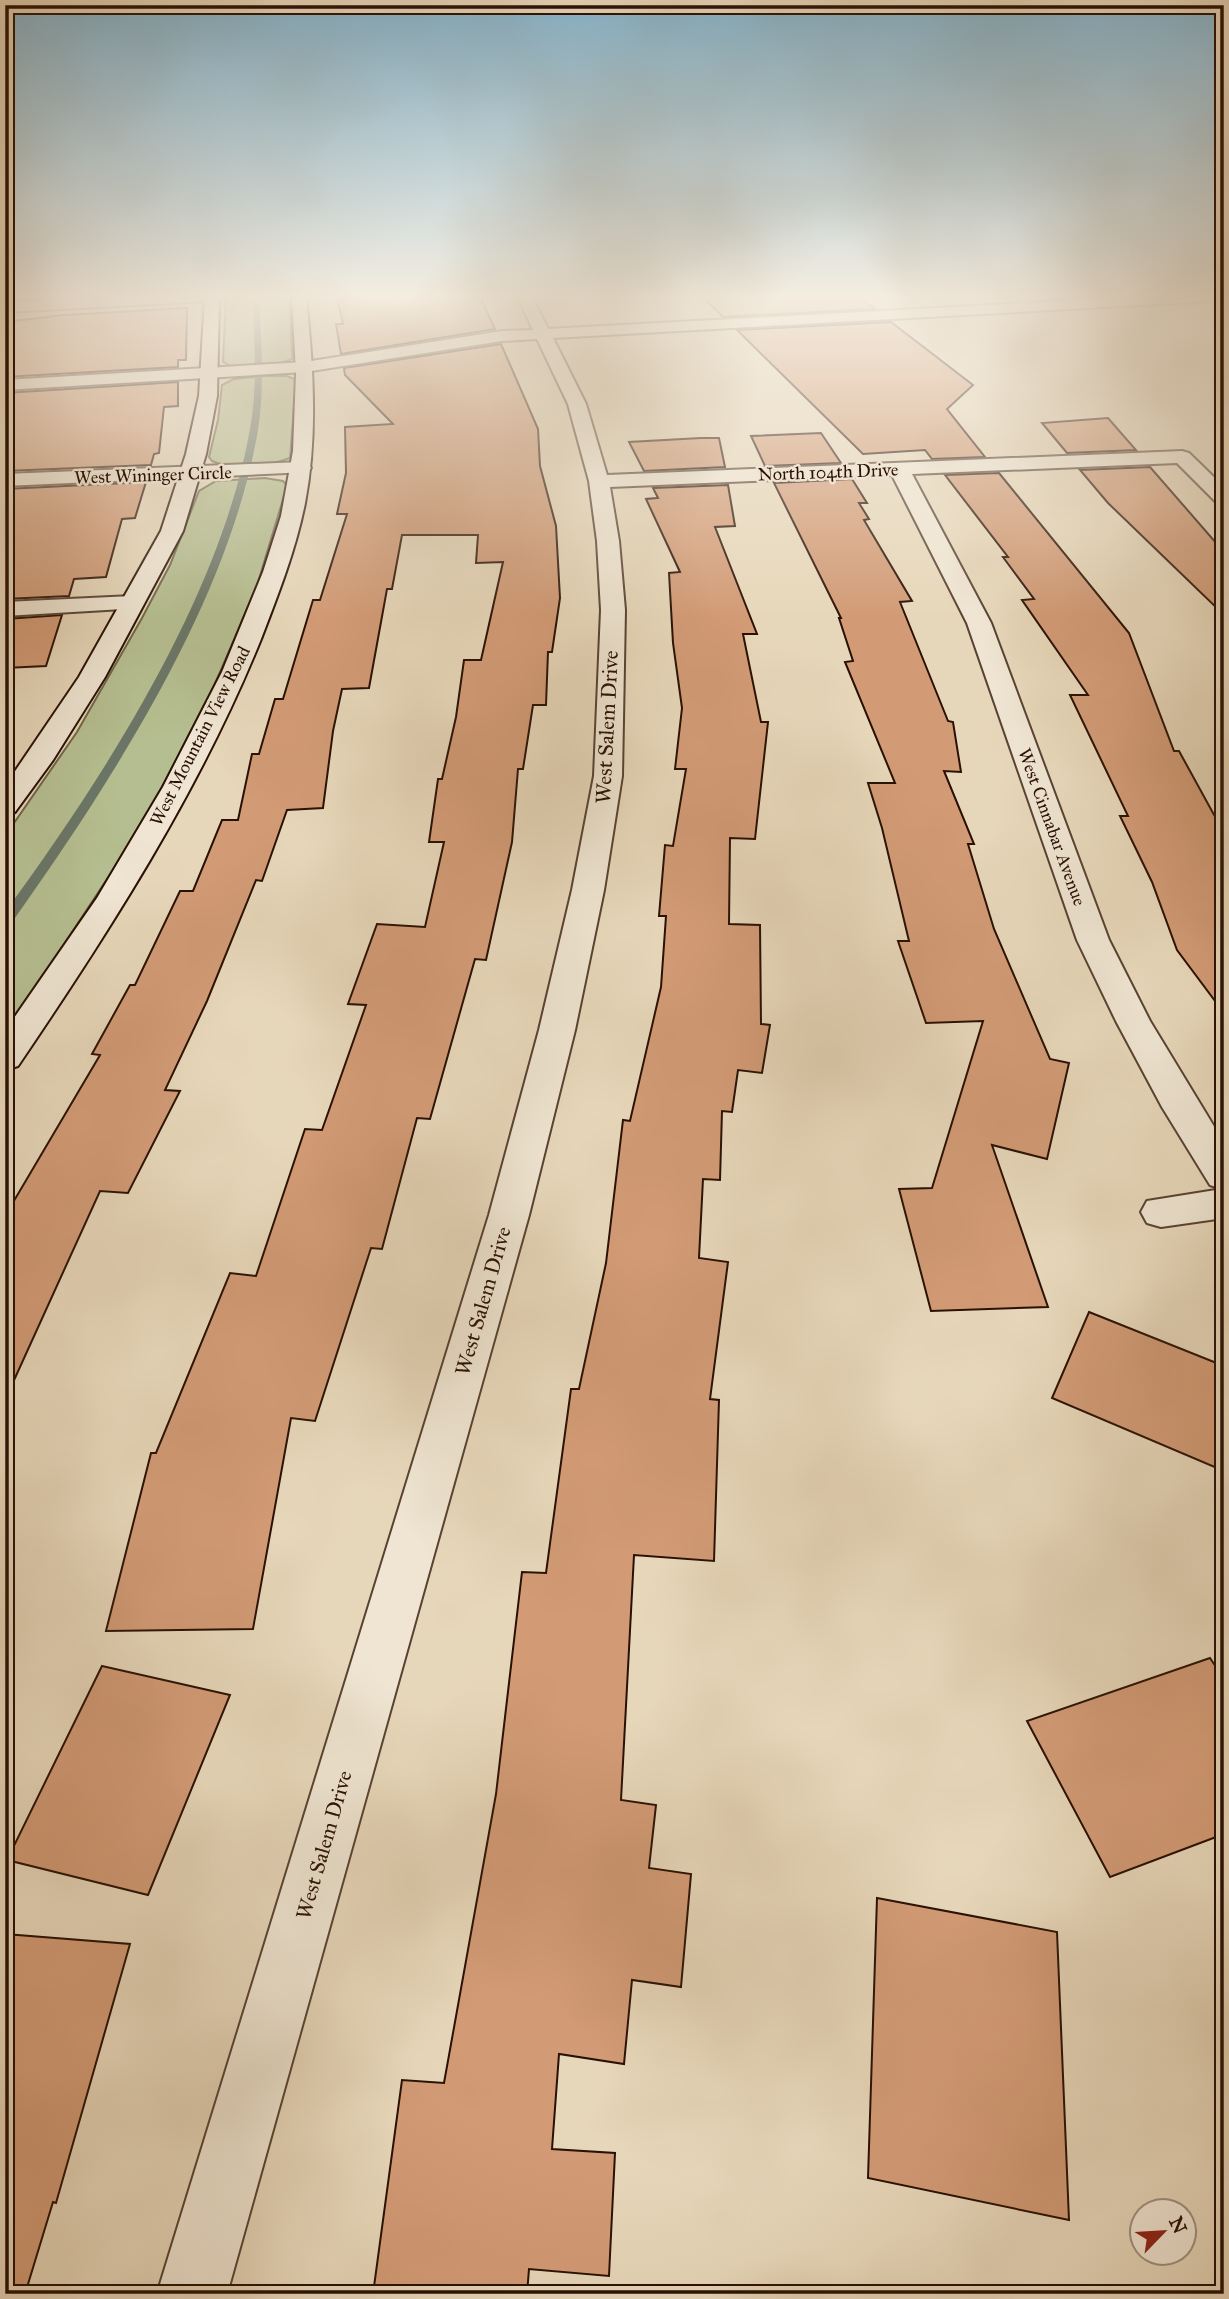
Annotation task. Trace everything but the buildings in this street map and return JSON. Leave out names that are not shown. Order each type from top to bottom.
[{"type":"street","points":[[5,806],[39,760],[92,677],[172,531],[191,474],[206,404]]},
{"type":"street","name":"West Mountain View Road","points":[[5,1058],[156,825],[218,709],[243,654],[282,550],[301,468],[307,404]]},
{"type":"street","name":"West Salem Drive","points":[[191,2294],[501,1241],[557,1030],[588,890],[608,776],[613,610],[608,541],[599,481],[577,404]]},
{"type":"street","name":"North 104th Drive","points":[[599,481],[1182,457],[1224,499]]},
{"type":"street","name":"West Wininger Circle","points":[[5,480],[301,468]]},
{"type":"street","name":"West Cinnabar Avenue","points":[[899,469],[979,623],[1093,940],[1139,1032],[1181,1107],[1224,1175]]},
{"type":"street","points":[[5,609],[132,603]]},
{"type":"street","points":[[1161,1212],[1224,1203]]},
{"type":"green space","points":[[220,404],[294,404],[290,458],[251,466],[212,461],[209,457]]},
{"type":"green space","points":[[265,478],[283,481],[287,486],[256,589],[201,716],[145,818],[5,1034],[5,836],[77,732],[142,618],[170,565],[199,491],[216,481]]},
{"type":"waterway","points":[[5,922],[98,784],[187,626],[221,550],[234,510],[246,470],[256,404]]}]
